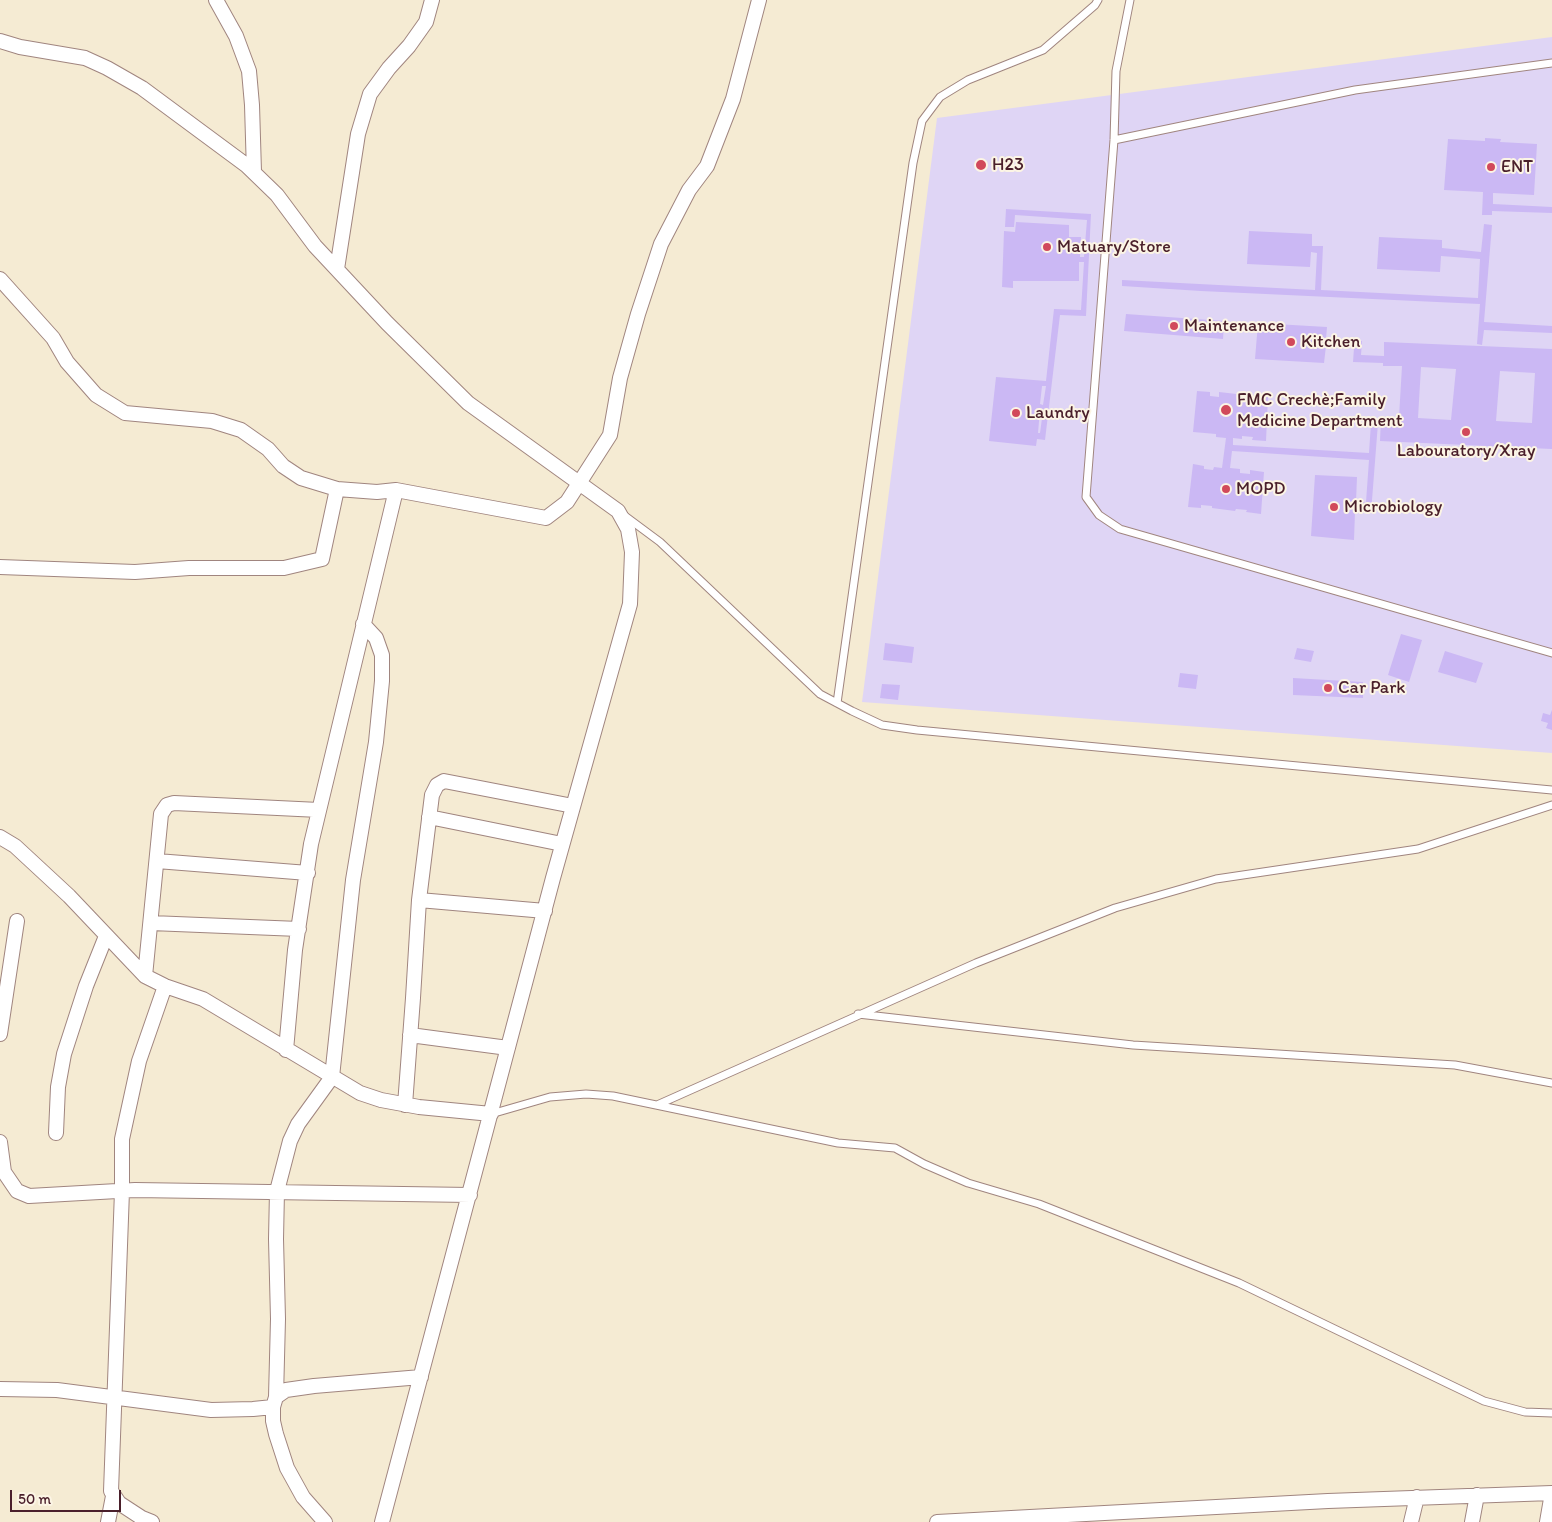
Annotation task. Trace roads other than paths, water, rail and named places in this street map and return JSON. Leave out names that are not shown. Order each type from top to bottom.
[{"type":"street","points":[[216,0],[236,36],[249,71],[254,172]]},
{"type":"street","points":[[337,269],[358,134],[370,94],[426,22],[432,0]]},
{"type":"street","points":[[0,279],[53,338],[67,362],[96,395],[125,413],[212,421],[241,430],[268,449],[283,466],[301,478],[337,489],[377,492],[396,490],[546,518],[567,502],[610,435],[620,378],[638,314],[661,244],[689,190],[707,166],[733,99],[759,0]]},
{"type":"street","points":[[0,41],[20,47],[85,58],[107,68],[142,88],[246,164],[277,195],[314,246],[387,323],[468,402],[618,511],[628,529],[632,552],[630,604],[544,910],[470,1196],[382,1522]]},
{"type":"street","points":[[0,567],[135,572],[189,568],[284,568],[322,559],[337,489]]},
{"type":"street","points":[[286,1050],[298,929],[311,844],[396,490]]},
{"type":"street","points":[[325,1522],[303,1496],[287,1468],[273,1421],[278,1319],[277,1191],[290,1141],[298,1124],[332,1077],[353,880],[376,742],[382,682],[382,655],[376,638],[363,624]]},
{"type":"street","points":[[405,1105],[419,900],[432,795],[437,785],[444,781],[573,806]]},
{"type":"street","points":[[145,976],[161,814],[167,805],[174,803],[319,810]]},
{"type":"street","points":[[429,818],[562,844]]},
{"type":"street","points":[[0,837],[14,846],[69,896],[145,976],[164,986],[202,999],[360,1093],[405,1105],[491,1114]]},
{"type":"street","points":[[157,861],[308,872]]},
{"type":"street","points":[[419,900],[544,910]]},
{"type":"street","points":[[0,1034],[17,921]]},
{"type":"street","points":[[151,923],[298,929]]},
{"type":"street","points":[[56,1133],[58,1087],[64,1054],[86,986],[106,936]]},
{"type":"street","points":[[152,1522],[142,1518],[119,1503],[111,1491],[122,1191],[122,1139],[139,1060],[164,986]]},
{"type":"street","points":[[410,1035],[508,1048]]},
{"type":"street","points":[[0,1142],[2,1171],[17,1191],[29,1196],[122,1191],[277,1191],[470,1196]]},
{"type":"street","points":[[0,1389],[57,1390],[211,1410],[253,1409],[274,1402],[286,1390],[421,1377]]},
{"type":"street","points":[[938,1522],[1102,1517],[1417,1497],[1552,1493],[1547,1522]]},
{"type":"street","points":[[1472,1522],[1477,1495]]},
{"type":"street","points":[[108,1522],[113,1496]]},
{"type":"street","points":[[1411,1522],[1417,1497]]},
{"type":"lane","points":[[837,703],[913,163],[922,121],[940,97],[968,80],[1043,50],[1094,6],[1098,0]]},
{"type":"lane","points":[[1130,0],[1116,71],[1114,140],[1086,497],[1099,515],[1120,529],[1552,653]]},
{"type":"lane","points":[[1114,140],[1355,90],[1552,63]]},
{"type":"lane","points":[[618,511],[660,542],[820,694],[882,724],[916,730],[1552,790]]},
{"type":"lane","points":[[656,1105],[857,1014],[976,963],[1124,905],[1216,879],[1418,849],[1552,805]]},
{"type":"lane","points":[[857,1014],[1133,1045],[1455,1065],[1552,1083]]},
{"type":"lane","points":[[491,1114],[550,1097],[586,1094],[613,1096],[838,1143],[895,1148],[924,1164],[968,1183],[1039,1204],[1240,1283],[1484,1401],[1525,1412],[1552,1413]]},
{"type":"place","name":"H23","points":[[981,165]]},
{"type":"place","name":"ENT","points":[[1491,167]]},
{"type":"place","name":"Matuary/Store","points":[[1047,247]]},
{"type":"place","name":"Maintenance","points":[[1174,326]]},
{"type":"place","name":"Kitchen","points":[[1291,342]]},
{"type":"place","name":"FMC Crechè;Family Medicine Department","points":[[1226,410]]},
{"type":"place","name":"Laundry","points":[[1016,413]]},
{"type":"place","name":"Labouratory/Xray","points":[[1466,432]]},
{"type":"place","name":"MOPD","points":[[1226,489]]},
{"type":"place","name":"Microbiology","points":[[1334,507]]},
{"type":"place","name":"Car Park","points":[[1328,688]]}]
